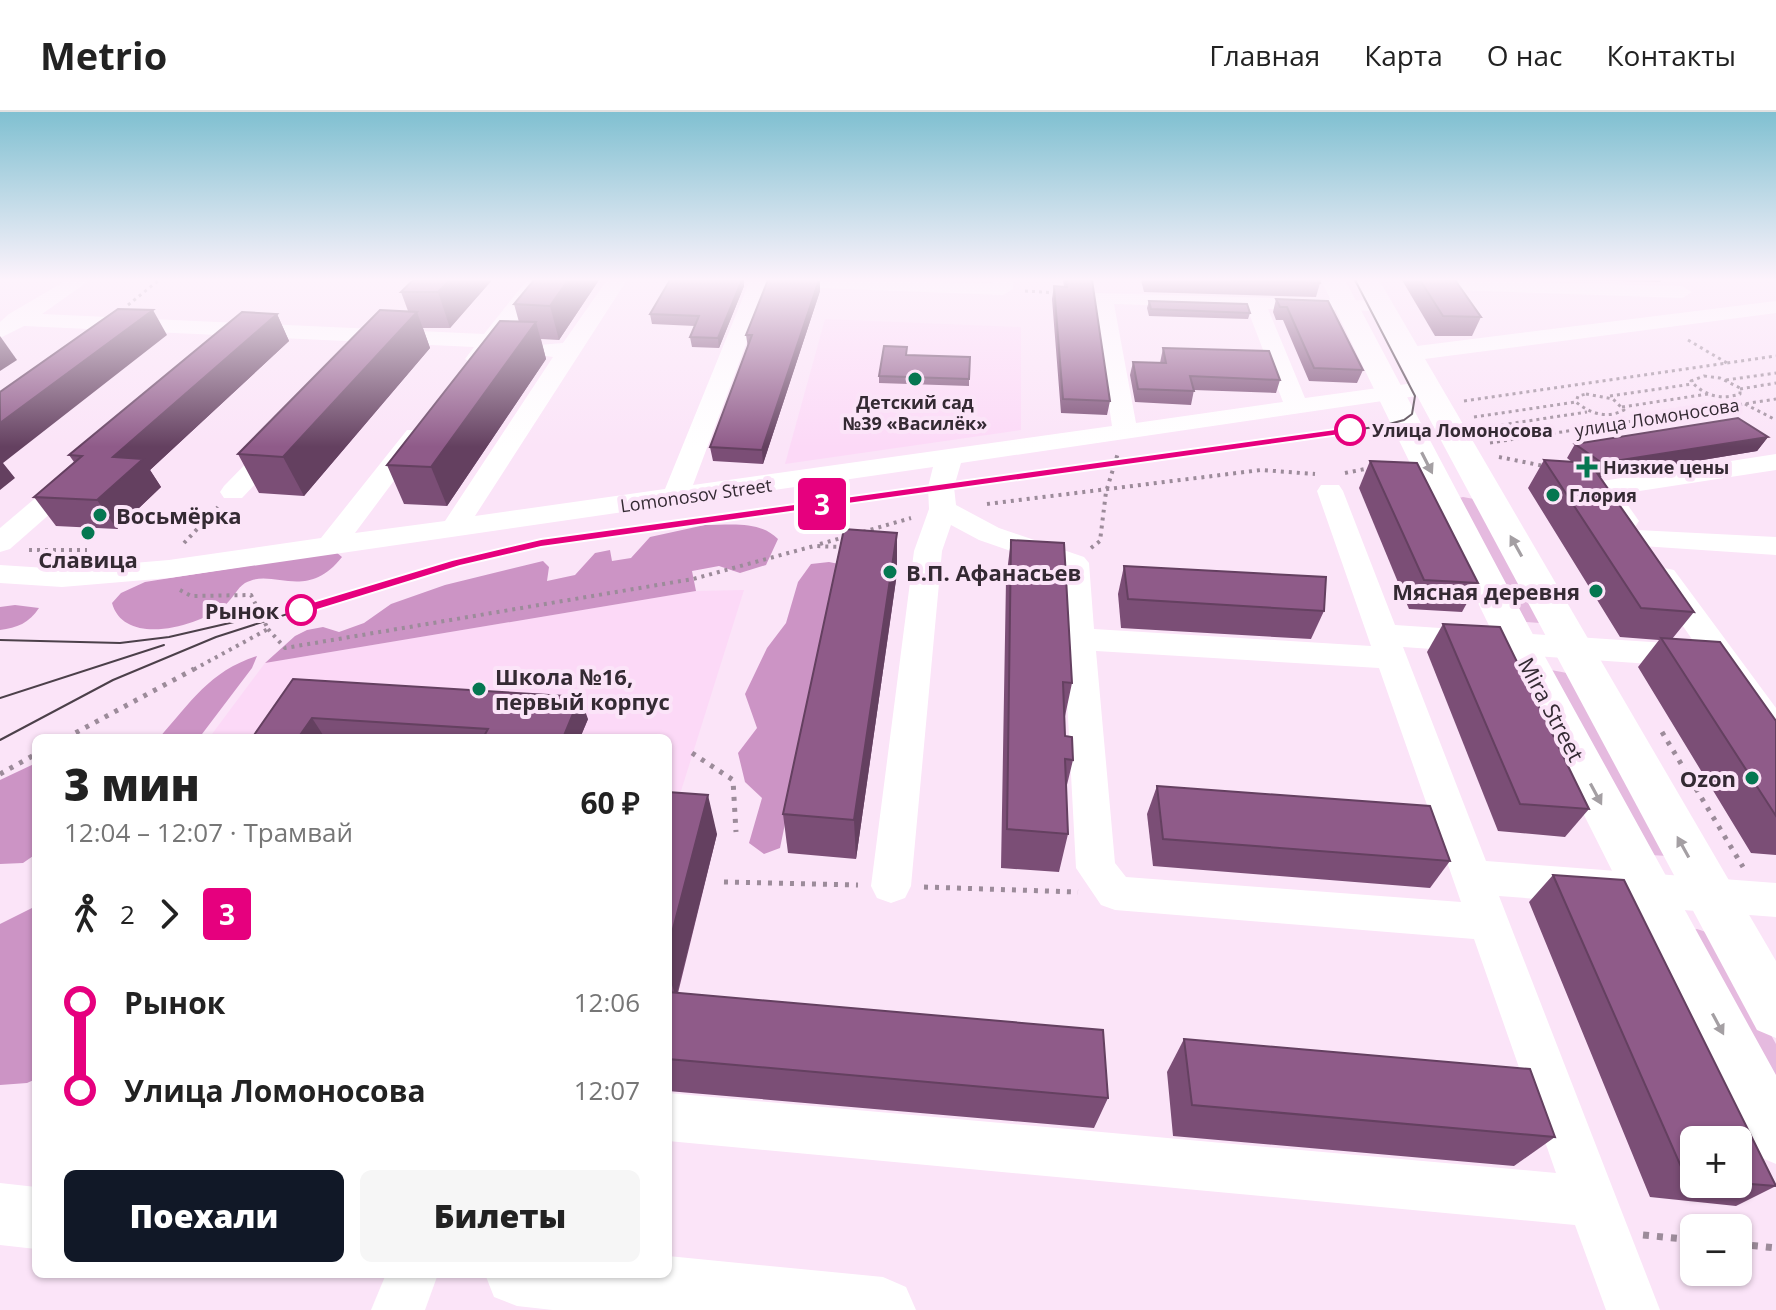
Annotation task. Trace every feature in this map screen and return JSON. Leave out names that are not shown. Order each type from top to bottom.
[{"type":"main road","name":"Mira Street","points":[[1376,336],[1423,384],[1518,644],[1776,1134]]},
{"type":"main road","name":"Mira Street","points":[[1398,336],[1776,1012]]},
{"type":"main road","points":[[0,1214],[32,1218]]},
{"type":"main road","points":[[565,1278],[881,1310]]},
{"type":"street","points":[[101,342],[110,336]]},
{"type":"street","points":[[225,350],[241,336]]},
{"type":"street","points":[[362,358],[383,336],[569,350]]},
{"type":"street","points":[[466,372],[504,346],[509,336]]},
{"type":"street","points":[[452,531],[579,336]]},
{"type":"street","points":[[675,498],[738,336]]},
{"type":"street","points":[[1109,336],[1125,432]]},
{"type":"street","points":[[1269,336],[1297,407]]},
{"type":"street","points":[[1489,336],[1494,343]]},
{"type":"street","name":"Lomonosov Street","points":[[0,574],[105,576],[452,531],[1297,407],[1423,384],[1494,343],[1549,336]]},
{"type":"street","points":[[331,545],[427,422]]},
{"type":"street","points":[[233,492],[297,425]]},
{"type":"street","points":[[891,886],[928,551],[943,509],[941,487],[949,458]]},
{"type":"street","points":[[0,543],[95,462]]},
{"type":"street","points":[[1776,462],[1602,489],[1776,734]]},
{"type":"street","points":[[1331,483],[1387,647],[1633,1310]]},
{"type":"street","points":[[943,509],[989,534],[1074,563],[1096,868],[1115,893],[1489,922]]},
{"type":"street","points":[[1637,539],[1776,546]]},
{"type":"street","points":[[1080,639],[1387,647],[1518,644],[1722,658]]},
{"type":"street","points":[[1472,877],[1776,900]]},
{"type":"street","points":[[672,1117],[1591,1201]]},
{"type":"street","points":[[398,1310],[410,1278]]},
{"type":"path","points":[[1682,336],[1728,363]]},
{"type":"path","name":"улица Ломоносова","points":[[1423,384],[1574,385],[1776,356]]},
{"type":"path","points":[[1687,369],[1700,376],[1725,380],[1776,373]]},
{"type":"path","points":[[1692,384],[1693,378],[1700,376]]},
{"type":"path","points":[[1725,380],[1740,389],[1776,383]]},
{"type":"path","points":[[1576,402],[1578,396],[1586,394],[1607,397],[1692,384],[1709,394]]},
{"type":"path","points":[[1574,385],[1586,394]]},
{"type":"path","points":[[1734,397],[1740,394],[1740,389]]},
{"type":"path","points":[[1607,397],[1622,407],[1709,394],[1734,397],[1776,420]]},
{"type":"path","name":"улица Ломоносова","points":[[1490,443],[1776,399]]},
{"type":"path","points":[[1474,417],[1576,402],[1590,412]]},
{"type":"path","points":[[1481,428],[1590,412],[1615,415],[1622,413],[1622,407]]},
{"type":"path","points":[[1615,415],[1625,422]]},
{"type":"path","points":[[1770,419],[1776,430]]},
{"type":"path","points":[[1074,563],[1100,541],[1106,492],[1125,432]]},
{"type":"path","points":[[178,589],[191,596],[251,595],[268,629],[285,648],[693,579],[943,509],[1106,492],[1261,470],[1331,483],[1373,468]]},
{"type":"path","points":[[176,551],[233,492]]},
{"type":"path","points":[[814,546],[857,548]]},
{"type":"path","points":[[73,734],[268,629]]},
{"type":"path","points":[[692,753],[733,780],[736,832]]},
{"type":"path","points":[[0,774],[32,756]]},
{"type":"path","points":[[1752,1245],[1776,1248]]},
{"type":"shaded area","name":"Детский сад №39 «Василёк»","points":[[820,336],[1021,336],[1021,430],[785,464]]},
{"type":"shaded area","points":[[1459,498],[1474,499],[1540,623],[1526,622]]},
{"type":"shaded area","points":[[705,525],[753,526],[778,539],[766,565],[740,573],[719,566],[692,571],[696,591],[265,663],[295,636],[307,630],[323,627],[339,632],[364,623],[391,604],[445,585],[543,561],[549,567],[547,581],[575,575],[595,553],[610,550],[612,561],[631,558],[650,537]]},
{"type":"shaded area","points":[[336,552],[342,557],[329,571],[316,578],[303,581],[256,579],[242,585],[227,603],[212,614],[180,626],[146,629],[131,625],[119,617],[112,603],[121,593],[145,582]]},
{"type":"shaded area","points":[[811,564],[839,564],[780,848],[764,854],[749,843],[762,798],[745,782],[738,753],[757,728],[745,694],[767,648],[786,623],[798,582]]},
{"type":"shaded area","name":"Школа №16, первый корпус","points":[[744,590],[681,791],[672,791],[672,734],[212,734],[265,663],[696,591]]},
{"type":"shaded area","points":[[0,607],[39,608],[22,624],[0,630]]},
{"type":"shaded area","points":[[257,656],[252,668],[202,734],[162,734],[214,679]]},
{"type":"shaded area","points":[[1551,670],[1567,673],[1668,856],[1650,855]]},
{"type":"shaded area","points":[[32,765],[32,857],[23,863],[0,864],[0,780]]},
{"type":"shaded area","points":[[32,908],[32,1081],[27,1083],[0,1085],[0,924]]},
{"type":"shaded area","points":[[1697,929],[1719,942],[1776,1044],[1776,1107],[1691,930]]},
{"type":"building","points":[[80,336],[118,336],[0,423],[0,392]]},
{"type":"building","points":[[213,336],[252,336],[113,457],[143,459],[97,500],[34,497],[82,456],[69,455]]},
{"type":"building","points":[[354,336],[395,336],[283,457],[238,454]]},
{"type":"building","points":[[488,336],[526,336],[431,467],[387,465]]},
{"type":"building","points":[[690,336],[719,336],[718,338]]},
{"type":"building","points":[[752,336],[800,336],[762,450],[710,447]]},
{"type":"building","points":[[1058,336],[1100,336],[1110,401],[1063,399]]},
{"type":"building","points":[[1300,336],[1346,336],[1363,370],[1314,368]]},
{"type":"building","points":[[884,346],[907,347],[906,355],[970,357],[969,379],[879,376]]},
{"type":"building","points":[[1163,348],[1269,351],[1280,380],[1190,376],[1194,391],[1138,389],[1133,362],[1166,363]]},
{"type":"building","points":[[1738,418],[1768,437],[1602,463],[1575,444]]},
{"type":"building","points":[[1544,460],[1590,463],[1694,612],[1641,608]]},
{"type":"building","points":[[1370,461],[1417,463],[1478,583],[1424,580]]},
{"type":"building","points":[[844,529],[897,533],[854,820],[783,814]]},
{"type":"building","points":[[1011,540],[1064,543],[1072,683],[1063,682],[1065,736],[1072,737],[1073,760],[1065,759],[1068,834],[1007,829]]},
{"type":"building","points":[[1124,566],[1326,577],[1324,611],[1128,599]]},
{"type":"building","points":[[1443,624],[1500,627],[1589,809],[1520,804]]},
{"type":"building","points":[[1661,638],[1720,642],[1776,721],[1776,816]]},
{"type":"building","points":[[293,679],[580,697],[565,734],[485,734],[488,729],[312,718],[301,734],[255,734]]},
{"type":"building","points":[[1157,786],[1430,806],[1450,861],[1163,839]]},
{"type":"building","points":[[672,792],[708,795],[672,933]]},
{"type":"building","points":[[1553,875],[1624,880],[1746,1126],[1680,1126],[1680,1164]]},
{"type":"building","points":[[672,992],[1103,1030],[1108,1098],[672,1059]]},
{"type":"building","points":[[1184,1039],[1530,1069],[1555,1137],[1192,1105]]},
{"type":"building","points":[[1752,1138],[1776,1186],[1752,1184]]},
{"type":"tram line","points":[[0,740],[113,680],[216,637],[378,585],[541,543],[1382,426],[1404,420],[1412,414],[1415,396],[1384,336]]},
{"type":"tram line","name":"3","points":[[301,610],[457,563],[541,543],[1350,430]]},
{"type":"tram line","points":[[0,640],[120,643],[169,637],[234,622]]},
{"type":"tram line","points":[[0,698],[164,645]]},
{"type":"place","name":"Детский сад №39 «Василёк»","points":[[915,379]]},
{"type":"place","name":"Улица Ломоносова","points":[[1350,430]]},
{"type":"place","name":"Низкие цены","points":[[1587,467]]},
{"type":"place","name":"Глория","points":[[1553,495]]},
{"type":"place","name":"Восьмёрка","points":[[100,515]]},
{"type":"place","name":"Славица","points":[[88,533]]},
{"type":"place","name":"В.П. Афанасьев","points":[[890,572]]},
{"type":"place","name":"Мясная деревня","points":[[1596,591]]},
{"type":"place","name":"Рынок","points":[[301,610]]},
{"type":"place","name":"Школа №16, первый корпус","points":[[479,689]]},
{"type":"place","name":"Ozon","points":[[1752,778]]}]
